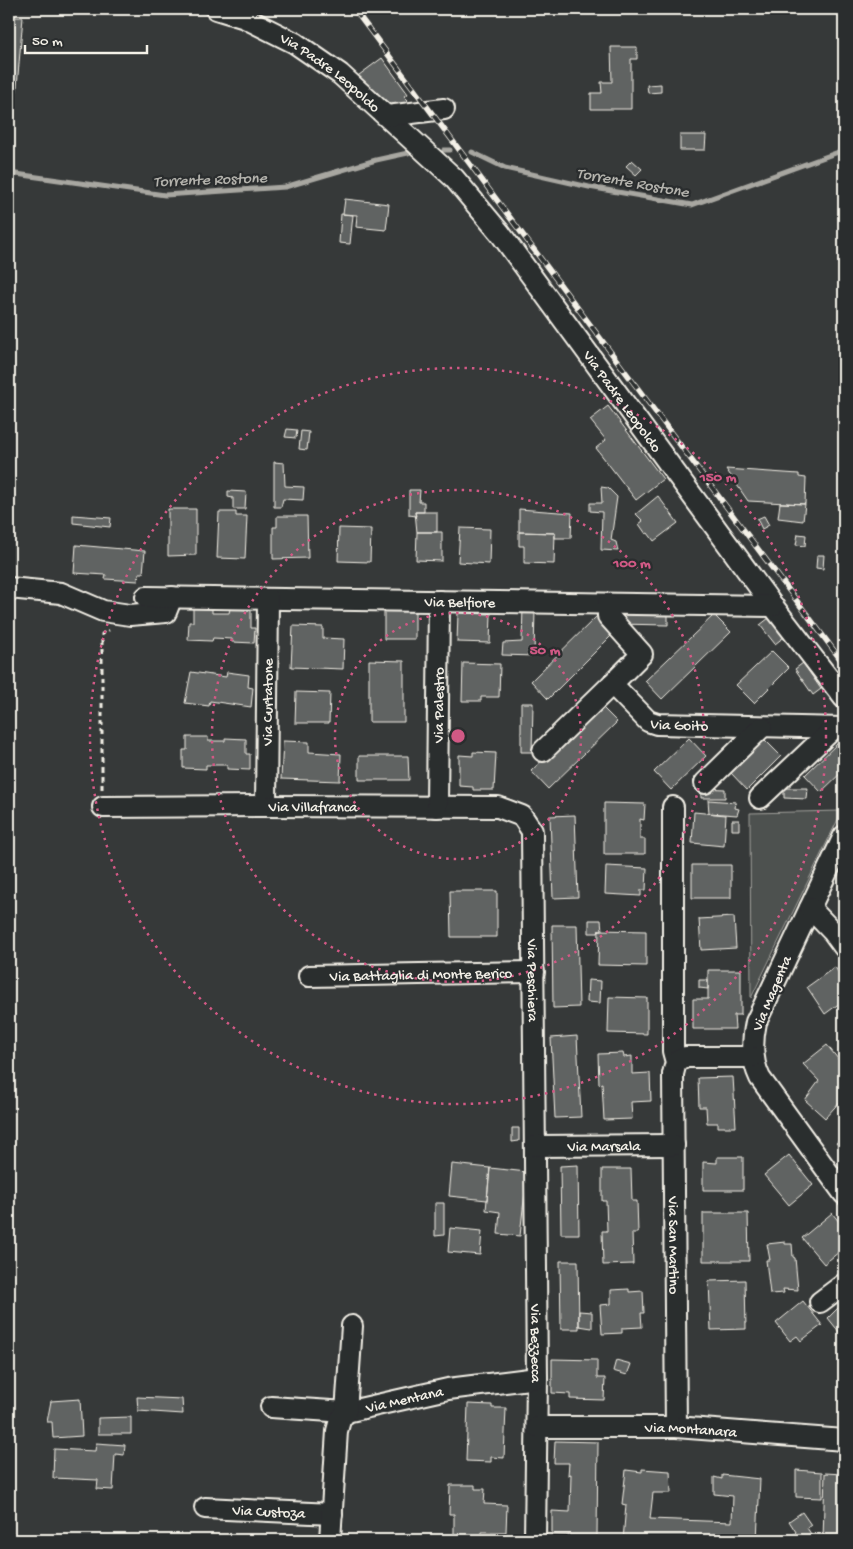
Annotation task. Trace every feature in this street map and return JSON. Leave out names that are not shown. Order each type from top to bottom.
[{"type":"street","name":"Via Padre Leopoldo","points":[[216,9],[245,18],[295,43],[340,74],[454,178],[500,233],[773,606],[844,698]]},
{"type":"street","name":"Via Padre Leopoldo","points":[[387,116],[444,109]]},
{"type":"street","points":[[9,588],[61,594],[103,612],[130,615],[166,612],[172,597]]},
{"type":"street","name":"Via Belfiore","points":[[146,597],[773,606]]},
{"type":"street","name":"Via Curtatone","points":[[266,806],[268,599]]},
{"type":"street","name":"Via Palestro","points":[[437,807],[439,601]]},
{"type":"street","points":[[544,751],[642,654],[608,616],[608,604]]},
{"type":"street","name":"Via Goito","points":[[612,684],[648,721],[656,724],[839,728]]},
{"type":"street","points":[[705,783],[762,727]]},
{"type":"street","name":"Via Goito","points":[[760,798],[839,728]]},
{"type":"street","name":"Via Villafranca","points":[[103,807],[498,807],[522,816]]},
{"type":"street","name":"Via San Martino","points":[[672,807],[672,1052],[676,1062],[672,1074],[676,1427]]},
{"type":"street","name":"Via Peschiera","points":[[522,816],[532,831],[535,1146]]},
{"type":"street","name":"Via Magenta","points":[[844,836],[756,1022],[753,1036],[753,1057],[760,1078],[844,1194]]},
{"type":"street","points":[[810,908],[844,948]]},
{"type":"street","name":"Via Battaglia di Monte Berico","points":[[309,976],[534,972]]},
{"type":"street","points":[[676,1062],[686,1057],[753,1057]]},
{"type":"street","name":"Via Marsala","points":[[535,1146],[674,1145]]},
{"type":"street","name":"Via Bezzecca","points":[[535,1146],[537,1378],[535,1540]]},
{"type":"street","points":[[820,1302],[844,1284]]},
{"type":"street","points":[[330,1540],[337,1431],[340,1420],[346,1412],[352,1326]]},
{"type":"street","name":"Via Mentana","points":[[271,1407],[346,1412],[448,1389],[537,1378]]},
{"type":"street","name":"Via Montanara","points":[[537,1427],[676,1427],[844,1440]]},
{"type":"street","name":"Via Custoza","points":[[205,1508],[332,1514]]},
{"type":"path","points":[[103,807],[102,634],[121,624],[130,615]]},
{"type":"shaded area","points":[[842,811],[751,998],[750,813]]},
{"type":"building","points":[[9,17],[23,17],[13,133],[9,133]]},
{"type":"building","points":[[611,47],[637,47],[637,59],[631,59],[631,109],[591,109],[591,93],[602,93],[601,82],[612,82]]},
{"type":"building","points":[[382,58],[408,94],[404,96],[408,100],[404,103],[385,105],[355,78]]},
{"type":"building","points":[[661,84],[661,92],[648,93],[647,85]]},
{"type":"building","points":[[680,135],[706,135],[705,150],[680,150]]},
{"type":"building","points":[[632,160],[642,169],[636,175],[626,166]]},
{"type":"building","points":[[345,199],[389,204],[386,230],[356,227],[357,215],[343,214]]},
{"type":"building","points":[[341,214],[353,215],[350,244],[339,243]]},
{"type":"building","points":[[608,406],[663,479],[636,500],[596,448],[606,440],[590,420]]},
{"type":"building","points":[[287,429],[297,430],[296,438],[285,437]]},
{"type":"building","points":[[301,431],[309,432],[307,450],[299,449]]},
{"type":"building","points":[[274,462],[284,463],[285,486],[304,487],[303,500],[283,499],[281,507],[274,507]]},
{"type":"building","points":[[726,469],[799,474],[799,477],[806,478],[805,504],[748,501]]},
{"type":"building","points":[[601,487],[608,488],[617,497],[611,540],[616,542],[618,551],[601,550],[602,512],[590,511],[590,503],[602,503]]},
{"type":"building","points":[[409,490],[420,490],[419,502],[424,502],[424,512],[415,512],[416,516],[409,515]]},
{"type":"building","points":[[228,491],[246,492],[245,509],[233,509],[233,498],[228,497]]},
{"type":"building","points":[[658,496],[678,523],[654,541],[639,524],[643,521],[636,514]]},
{"type":"building","points":[[780,503],[805,504],[803,521],[778,518]]},
{"type":"building","points":[[168,509],[196,509],[196,555],[168,556]]},
{"type":"building","points":[[519,509],[572,513],[571,538],[555,538],[555,533],[519,532]]},
{"type":"building","points":[[219,512],[236,512],[236,516],[247,516],[245,559],[217,558]]},
{"type":"building","points":[[415,512],[437,512],[437,532],[417,532]]},
{"type":"building","points":[[73,515],[111,518],[110,527],[73,523]]},
{"type":"building","points":[[277,516],[307,516],[308,558],[273,559],[273,527],[277,527]]},
{"type":"building","points":[[764,516],[769,525],[762,529],[757,519]]},
{"type":"building","points":[[339,528],[371,529],[370,562],[338,561]]},
{"type":"building","points":[[460,528],[490,529],[489,564],[458,562]]},
{"type":"building","points":[[417,532],[442,532],[442,561],[416,560]]},
{"type":"building","points":[[519,532],[555,533],[554,564],[524,563],[524,546],[519,546]]},
{"type":"building","points":[[798,534],[806,535],[805,546],[796,545]]},
{"type":"building","points":[[76,545],[145,551],[143,573],[139,573],[138,581],[105,579],[106,575],[74,573]]},
{"type":"building","points":[[817,555],[824,555],[823,569],[816,568]]},
{"type":"building","points":[[523,607],[535,608],[534,656],[502,655],[503,643],[522,642]]},
{"type":"building","points":[[193,608],[212,608],[212,613],[229,613],[230,609],[251,610],[251,628],[255,628],[254,643],[232,642],[232,639],[213,638],[212,641],[188,640],[189,622],[193,622]]},
{"type":"building","points":[[384,611],[415,611],[415,639],[384,639]]},
{"type":"building","points":[[458,613],[491,614],[490,643],[457,642]]},
{"type":"building","points":[[600,613],[617,630],[548,699],[531,681]]},
{"type":"building","points":[[618,613],[668,614],[668,625],[617,624]]},
{"type":"building","points":[[714,615],[731,632],[662,699],[645,681]]},
{"type":"building","points":[[769,618],[784,637],[775,644],[760,625]]},
{"type":"building","points":[[293,626],[323,627],[323,638],[344,639],[343,669],[291,667]]},
{"type":"building","points":[[772,651],[789,668],[754,703],[736,685]]},
{"type":"building","points":[[369,660],[404,661],[404,722],[369,722]]},
{"type":"building","points":[[463,663],[500,664],[499,697],[481,697],[481,701],[462,701]]},
{"type":"building","points":[[803,663],[821,689],[813,695],[795,669]]},
{"type":"building","points":[[191,672],[226,677],[227,672],[249,675],[248,687],[253,688],[251,707],[210,701],[209,706],[185,703]]},
{"type":"building","points":[[296,692],[330,693],[329,723],[295,723]]},
{"type":"building","points":[[521,703],[533,703],[532,752],[521,752]]},
{"type":"building","points":[[600,705],[617,722],[548,789],[531,771]]},
{"type":"building","points":[[187,737],[208,737],[208,741],[225,741],[225,738],[246,739],[246,754],[250,754],[250,770],[227,769],[227,765],[206,765],[206,769],[183,768],[183,750],[187,750]]},
{"type":"building","points":[[689,738],[706,756],[671,790],[654,772]]},
{"type":"building","points":[[765,740],[781,756],[747,790],[731,773]]},
{"type":"building","points":[[841,740],[844,743],[844,770],[821,792],[805,775]]},
{"type":"building","points":[[283,741],[309,742],[309,752],[341,754],[340,781],[281,779]]},
{"type":"building","points":[[473,752],[496,753],[494,790],[473,790],[473,787],[459,786],[459,755],[473,756]]},
{"type":"building","points":[[359,756],[408,756],[409,780],[359,780]]},
{"type":"building","points":[[701,788],[725,789],[725,798],[701,798]]},
{"type":"building","points":[[784,788],[808,788],[807,799],[784,798]]},
{"type":"building","points":[[708,800],[736,802],[735,808],[739,809],[737,815],[709,813]]},
{"type":"building","points":[[604,803],[645,804],[644,820],[640,819],[640,839],[645,839],[645,854],[604,854]]},
{"type":"building","points":[[694,812],[726,815],[724,846],[692,843]]},
{"type":"building","points":[[575,815],[578,897],[553,898],[550,816]]},
{"type":"building","points":[[732,820],[739,820],[739,830],[732,830]]},
{"type":"building","points":[[692,865],[731,865],[731,898],[692,898]]},
{"type":"building","points":[[606,866],[647,868],[646,890],[641,890],[641,896],[605,894]]},
{"type":"building","points":[[450,891],[497,891],[497,937],[451,937]]},
{"type":"building","points":[[734,917],[736,948],[701,950],[699,919]]},
{"type":"building","points":[[589,920],[601,920],[602,930],[599,930],[598,933],[589,933]]},
{"type":"building","points":[[552,925],[577,925],[579,1007],[553,1008]]},
{"type":"building","points":[[599,930],[646,931],[646,966],[598,965]]},
{"type":"building","points":[[835,967],[844,981],[844,1000],[825,1014],[807,987]]},
{"type":"building","points":[[708,970],[741,970],[741,1015],[734,1015],[735,1029],[693,1029],[693,999],[708,999]]},
{"type":"building","points":[[588,980],[601,981],[600,1003],[587,1002]]},
{"type":"building","points":[[699,980],[708,980],[708,989],[699,988]]},
{"type":"building","points":[[609,997],[647,998],[647,1034],[608,1033]]},
{"type":"building","points":[[577,1036],[581,1117],[555,1118],[551,1038]]},
{"type":"building","points":[[827,1045],[842,1064],[844,1063],[844,1097],[825,1118],[805,1100],[819,1081],[803,1064]]},
{"type":"building","points":[[623,1053],[624,1057],[632,1056],[632,1074],[650,1073],[651,1101],[631,1102],[632,1119],[604,1120],[602,1083],[599,1084],[598,1054]]},
{"type":"building","points":[[733,1077],[736,1127],[718,1127],[718,1123],[707,1123],[706,1107],[699,1107],[698,1078]]},
{"type":"building","points":[[512,1128],[519,1128],[519,1141],[512,1142]]},
{"type":"building","points":[[844,1137],[844,1153],[836,1143]]},
{"type":"building","points":[[789,1155],[813,1185],[789,1205],[764,1175]]},
{"type":"building","points":[[717,1157],[743,1157],[743,1190],[703,1190],[703,1162],[717,1163]]},
{"type":"building","points":[[452,1164],[490,1168],[487,1200],[449,1196]]},
{"type":"building","points":[[578,1165],[579,1234],[561,1234],[560,1166]]},
{"type":"building","points":[[490,1168],[527,1172],[520,1236],[498,1234],[500,1212],[486,1210]]},
{"type":"building","points":[[602,1169],[631,1169],[632,1201],[637,1201],[638,1233],[632,1233],[633,1264],[603,1265],[602,1231],[607,1231],[606,1201],[602,1201]]},
{"type":"building","points":[[435,1203],[444,1203],[444,1235],[435,1236]]},
{"type":"building","points":[[703,1213],[748,1213],[749,1261],[703,1261]]},
{"type":"building","points":[[832,1213],[844,1228],[844,1248],[824,1264],[802,1238]]},
{"type":"building","points":[[450,1228],[482,1231],[480,1255],[448,1252]]},
{"type":"building","points":[[785,1242],[785,1244],[792,1244],[798,1290],[783,1289],[784,1293],[770,1294],[766,1260],[770,1260],[767,1244]]},
{"type":"building","points":[[560,1261],[578,1261],[579,1329],[561,1329]]},
{"type":"building","points":[[745,1280],[746,1329],[711,1330],[709,1281]]},
{"type":"building","points":[[629,1289],[629,1292],[643,1291],[644,1313],[641,1313],[642,1327],[622,1328],[622,1333],[602,1334],[600,1305],[611,1304],[611,1290]]},
{"type":"building","points":[[803,1301],[822,1325],[801,1341],[797,1336],[790,1341],[776,1323]]},
{"type":"building","points":[[844,1303],[844,1313],[839,1307]]},
{"type":"building","points":[[839,1307],[844,1313],[844,1338],[828,1318]]},
{"type":"building","points":[[579,1311],[592,1312],[592,1328],[579,1326]]},
{"type":"building","points":[[552,1359],[597,1360],[597,1378],[605,1378],[604,1400],[570,1399],[570,1394],[552,1393]]},
{"type":"building","points":[[616,1360],[631,1364],[627,1375],[613,1371]]},
{"type":"building","points":[[137,1397],[182,1399],[183,1414],[138,1411]]},
{"type":"building","points":[[80,1399],[82,1436],[53,1438],[52,1422],[47,1422],[51,1401]]},
{"type":"building","points":[[468,1404],[492,1405],[492,1408],[506,1408],[504,1458],[491,1457],[491,1462],[466,1461]]},
{"type":"building","points":[[131,1417],[131,1434],[98,1434],[98,1418]]},
{"type":"building","points":[[555,1441],[598,1442],[597,1536],[552,1535],[552,1511],[570,1512],[571,1474],[568,1475],[569,1463],[554,1463]]},
{"type":"building","points":[[96,1443],[125,1445],[124,1455],[115,1454],[113,1490],[97,1489],[98,1480],[53,1478],[54,1449],[95,1451]]},
{"type":"building","points":[[642,1469],[670,1471],[671,1493],[653,1493],[650,1519],[732,1522],[733,1496],[714,1494],[714,1477],[722,1479],[722,1475],[760,1479],[757,1540],[623,1540],[626,1505],[622,1504],[626,1470],[642,1472]]},
{"type":"building","points":[[796,1470],[822,1472],[822,1498],[796,1497]]},
{"type":"building","points":[[825,1473],[843,1474],[841,1540],[823,1540]]},
{"type":"building","points":[[450,1485],[475,1485],[475,1489],[485,1489],[484,1504],[507,1505],[506,1532],[482,1532],[482,1540],[454,1540],[454,1514],[449,1514]]},
{"type":"building","points":[[802,1512],[811,1525],[807,1528],[815,1540],[788,1540],[796,1532],[789,1521]]},
{"type":"waterway","name":"Torrente Rostone","points":[[444,150],[450,150]]},
{"type":"waterway","name":"Torrente Rostone","points":[[472,152],[505,168],[589,187],[692,205],[844,150]]},
{"type":"waterway","name":"Torrente Rostone","points":[[9,173],[165,195],[285,187],[376,160],[408,153]]},
{"type":"railway","points":[[354,9],[844,664]]}]
